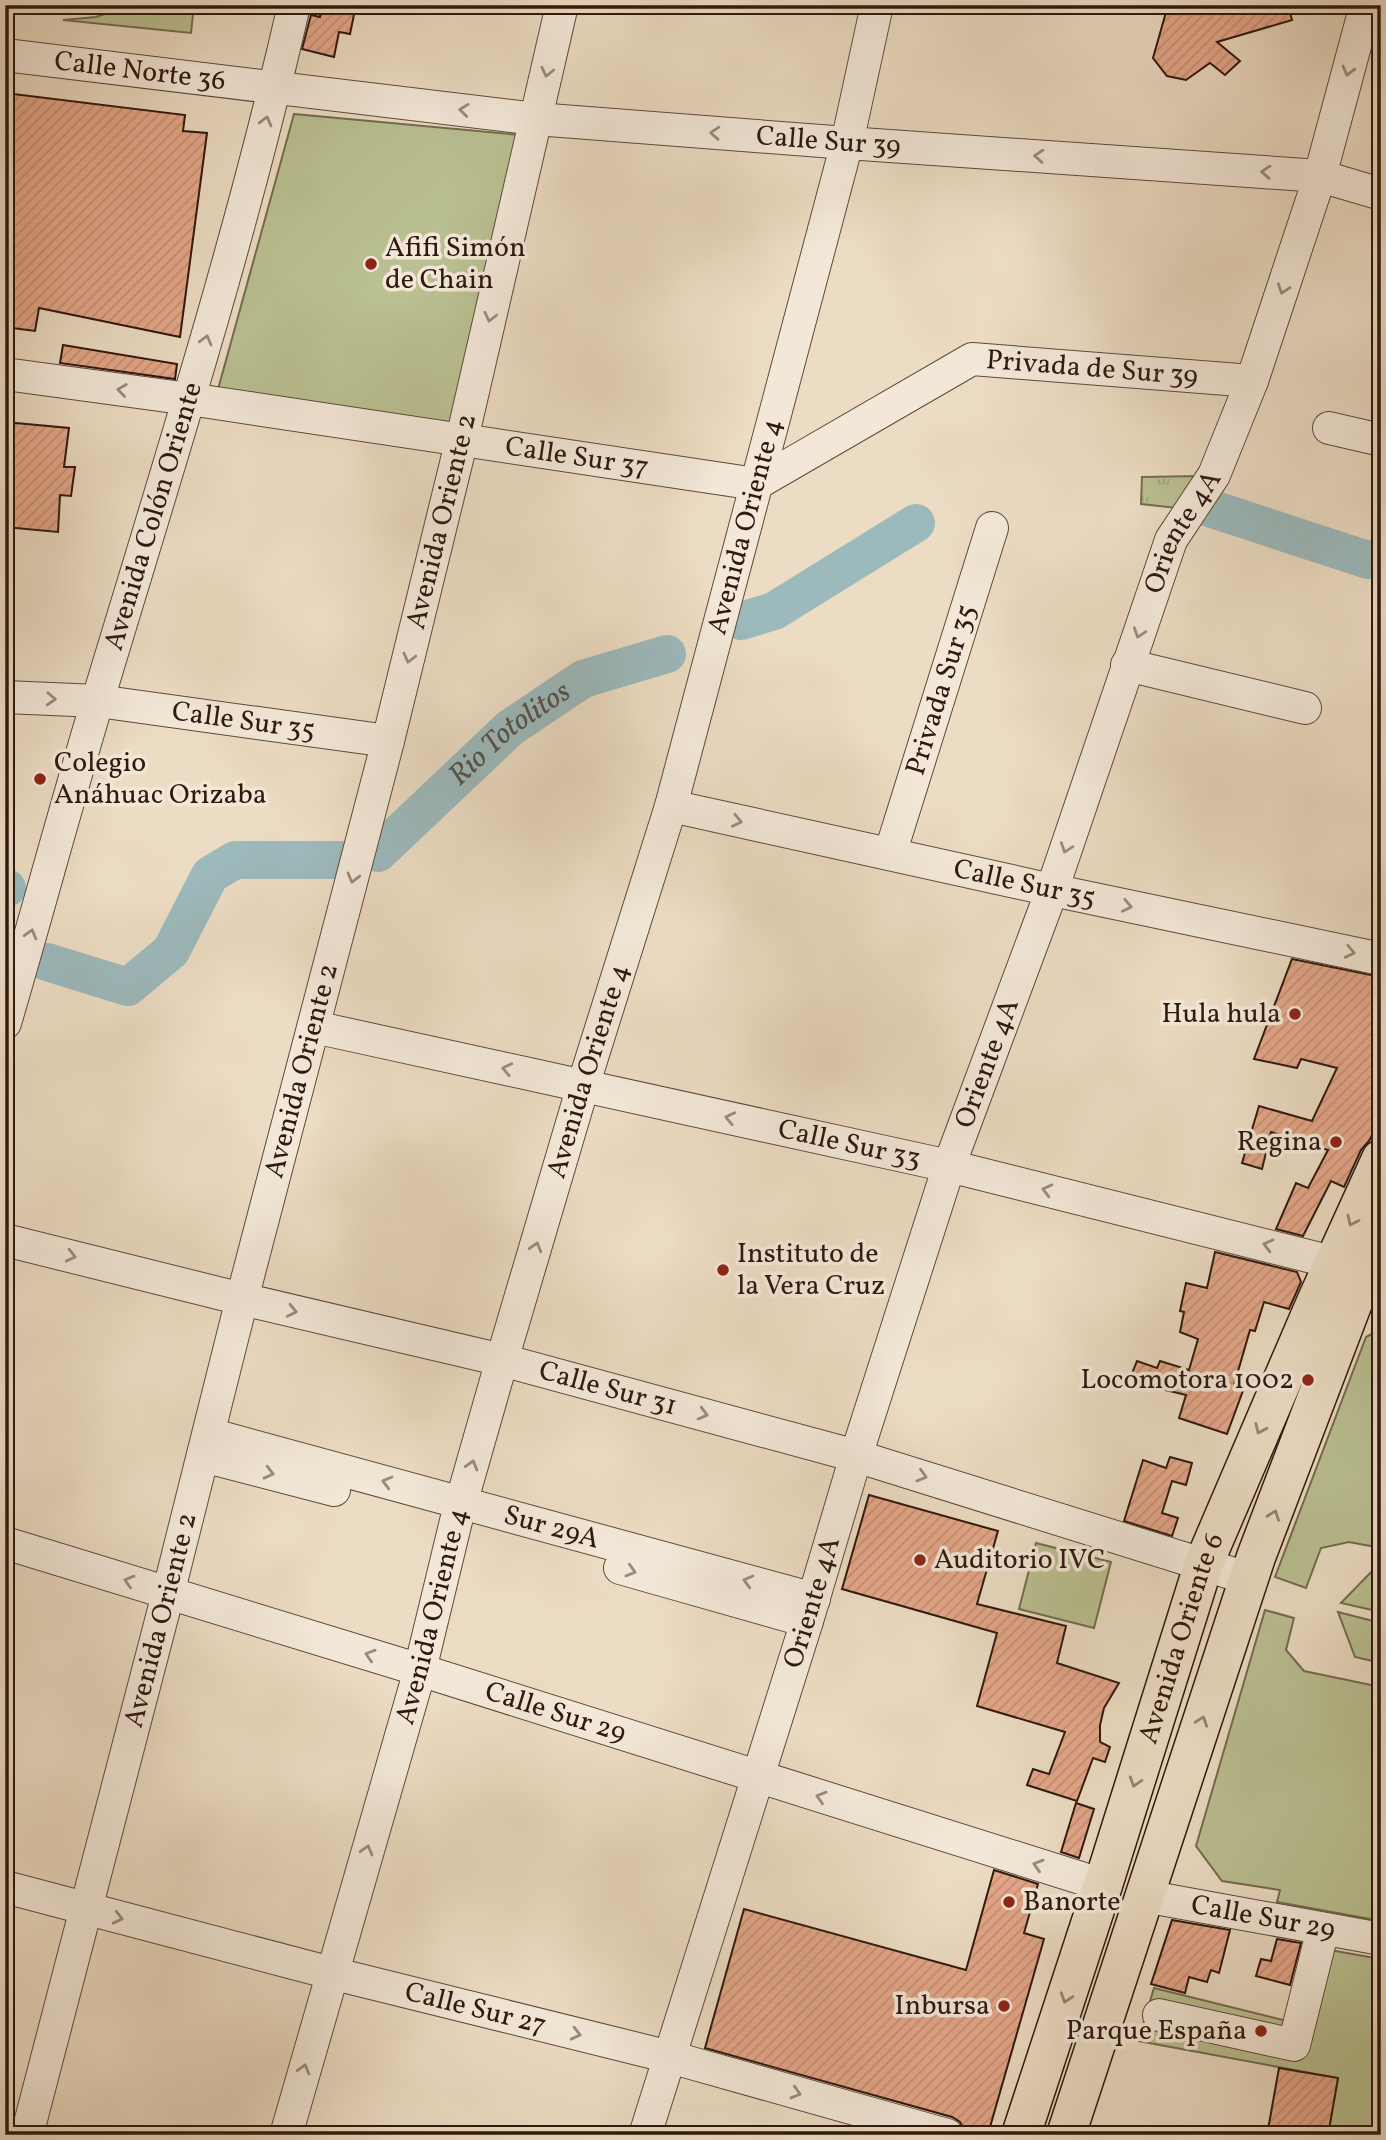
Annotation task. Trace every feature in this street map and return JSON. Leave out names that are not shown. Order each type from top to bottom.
[{"type":"main road","name":"Avenida Oriente 6","points":[[1066,2135],[1253,1568],[1360,1269],[1381,1159]]},
{"type":"main road","name":"Avenida Oriente 6","points":[[1021,2135],[1208,1552],[1360,1269],[1381,1237]]},
{"type":"main road","points":[[1208,1552],[1224,1539],[1235,1541],[1253,1568]]},
{"type":"street","name":"Avenida Colón Oriente","points":[[5,1023],[189,399],[275,88],[294,5]]},
{"type":"street","name":"Avenida Oriente 2","points":[[27,2135],[388,741],[462,439],[562,5]]},
{"type":"street","name":"Avenida Oriente 4","points":[[286,2135],[420,1670],[459,1511],[502,1360],[583,1086],[671,806],[847,143],[877,5]]},
{"type":"street","name":"Oriente 4A","points":[[645,2135],[949,1166],[1052,890],[1171,540],[1214,475],[1252,381],[1320,176],[1366,5]]},
{"type":"street","name":"Calle Norte 36","points":[[5,55],[275,88]]},
{"type":"street","name":"Calle Sur 39","points":[[275,88],[536,119],[1320,176],[1381,194]]},
{"type":"street","name":"Privada de Sur 39","points":[[757,484],[972,359],[1252,381]]},
{"type":"street","name":"Calle Sur 37","points":[[5,374],[757,484]]},
{"type":"street","points":[[1329,428],[1381,440]]},
{"type":"street","name":"Privada Sur 35","points":[[890,854],[992,528]]},
{"type":"street","points":[[1127,665],[1305,708]]},
{"type":"street","name":"Calle Sur 35","points":[[5,696],[98,701],[388,741]]},
{"type":"street","name":"Calle Sur 35","points":[[671,806],[1381,959]]},
{"type":"street","name":"Calle Sur 33","points":[[314,1027],[949,1166],[1360,1269]]},
{"type":"street","name":"Calle Sur 31","points":[[5,1240],[502,1360],[1208,1552]]},
{"type":"street","name":"Sur 29A","points":[[206,1445],[459,1511],[810,1610]]},
{"type":"street","name":"Calle Sur 29","points":[[5,1543],[420,1670],[1103,1885]]},
{"type":"street","points":[[1103,1885],[1116,1871],[1129,1870],[1138,1876],[1144,1896]]},
{"type":"street","name":"Calle Sur 27","points":[[5,1887],[331,1973],[670,2057],[947,2135]]},
{"type":"street","name":"Calle Sur 29","points":[[1144,1896],[1381,1939]]},
{"type":"street","points":[[1160,2015],[1294,2045],[1323,1928]]},
{"type":"green space","points":[[131,5],[194,5],[191,33],[63,20],[96,17]]},
{"type":"green space","name":"Afifi Simón de Chain","points":[[294,114],[520,135],[453,423],[217,393]]},
{"type":"green space","points":[[1198,476],[1177,508],[1141,504],[1142,477]]},
{"type":"green space","points":[[1381,1329],[1381,1548],[1349,1542],[1321,1548],[1306,1588],[1275,1577],[1366,1337]]},
{"type":"green space","points":[[1036,1543],[1111,1562],[1094,1628],[1019,1609]]},
{"type":"green space","points":[[1374,1569],[1381,1570],[1381,1612],[1341,1603]]},
{"type":"green space","points":[[1265,1610],[1294,1618],[1286,1650],[1304,1671],[1381,1687],[1381,1921],[1277,1902],[1280,1890],[1222,1881],[1196,1846]]},
{"type":"green space","points":[[1338,1612],[1381,1623],[1381,1663],[1355,1657]]},
{"type":"green space","name":"Parque España","points":[[1307,1946],[1381,1959],[1381,2135],[1328,2135],[1338,2078],[1138,2041],[1154,1988],[1287,2021]]},
{"type":"building","points":[[322,5],[356,5],[350,34],[339,32],[334,57],[302,49],[311,15],[320,17]]},
{"type":"building","points":[[1168,5],[1288,5],[1292,20],[1217,42],[1240,61],[1225,75],[1210,63],[1186,80],[1167,76],[1153,58]]},
{"type":"building","points":[[5,93],[185,115],[183,131],[207,133],[180,337],[39,308],[35,331],[5,327]]},
{"type":"building","points":[[63,345],[177,364],[175,379],[60,363]]},
{"type":"building","points":[[5,422],[69,428],[64,467],[75,467],[71,496],[60,495],[58,532],[5,527]]},
{"type":"building","points":[[1292,959],[1381,977],[1381,1118],[1361,1150],[1344,1187],[1331,1181],[1303,1236],[1276,1229],[1296,1183],[1308,1188],[1328,1150],[1271,1132],[1262,1169],[1242,1163],[1259,1106],[1312,1121],[1337,1068],[1301,1059],[1297,1068],[1254,1059]]},
{"type":"building","points":[[1215,1252],[1297,1272],[1301,1282],[1289,1309],[1264,1302],[1255,1331],[1250,1330],[1234,1385],[1244,1388],[1227,1434],[1179,1418],[1186,1395],[1129,1381],[1137,1361],[1157,1368],[1160,1361],[1189,1370],[1198,1339],[1180,1332],[1184,1312],[1180,1311],[1186,1283],[1207,1288]]},
{"type":"building","points":[[1170,1457],[1192,1463],[1186,1485],[1172,1481],[1162,1513],[1178,1518],[1172,1536],[1124,1521],[1143,1460],[1166,1468]]},
{"type":"building","points":[[869,1495],[998,1531],[977,1604],[1066,1626],[1057,1663],[1119,1683],[1104,1708],[1100,1725],[1100,1742],[1110,1747],[1105,1762],[1093,1758],[1077,1801],[1027,1785],[1033,1769],[1049,1774],[1065,1732],[977,1706],[997,1633],[842,1589]]},
{"type":"building","points":[[1076,1803],[1094,1809],[1079,1858],[1061,1852]]},
{"type":"building","points":[[994,1870],[1038,1884],[1024,1933],[1044,1939],[988,2134],[963,2128],[960,2122],[952,2117],[705,2048],[744,1909],[966,1970]]},
{"type":"building","points":[[1172,1920],[1230,1930],[1219,1973],[1211,1970],[1207,1982],[1189,1977],[1185,1993],[1151,1984]]},
{"type":"building","points":[[1277,1939],[1301,1943],[1290,1985],[1256,1976],[1261,1959],[1271,1961]]},
{"type":"building","points":[[1279,2068],[1338,2078],[1328,2135],[1267,2135]]},
{"type":"waterway","name":"Rio Totolitos","points":[[1209,508],[1368,560],[1381,557]]},
{"type":"waterway","name":"Rio Totolitos","points":[[741,621],[774,611],[916,523]]},
{"type":"waterway","name":"Rio Totolitos","points":[[378,853],[510,728],[583,679],[667,654]]},
{"type":"waterway","name":"Rio Totolitos","points":[[47,962],[128,987],[171,951],[210,875],[235,860],[342,860]]},
{"type":"place","name":"Afifi Simón de Chain","points":[[371,264]]},
{"type":"place","name":"Colegio Anáhuac Orizaba","points":[[40,779]]},
{"type":"place","name":"Hula hula","points":[[1295,1014]]},
{"type":"place","name":"Regina","points":[[1336,1142]]},
{"type":"place","name":"Instituto de la Vera Cruz","points":[[723,1270]]},
{"type":"place","name":"Locomotora 1002","points":[[1308,1380]]},
{"type":"place","name":"Auditorio IVC","points":[[920,1560]]},
{"type":"place","name":"Banorte","points":[[1009,1902]]},
{"type":"place","name":"Inbursa","points":[[1004,2006]]},
{"type":"place","name":"Parque España","points":[[1261,2031]]}]
